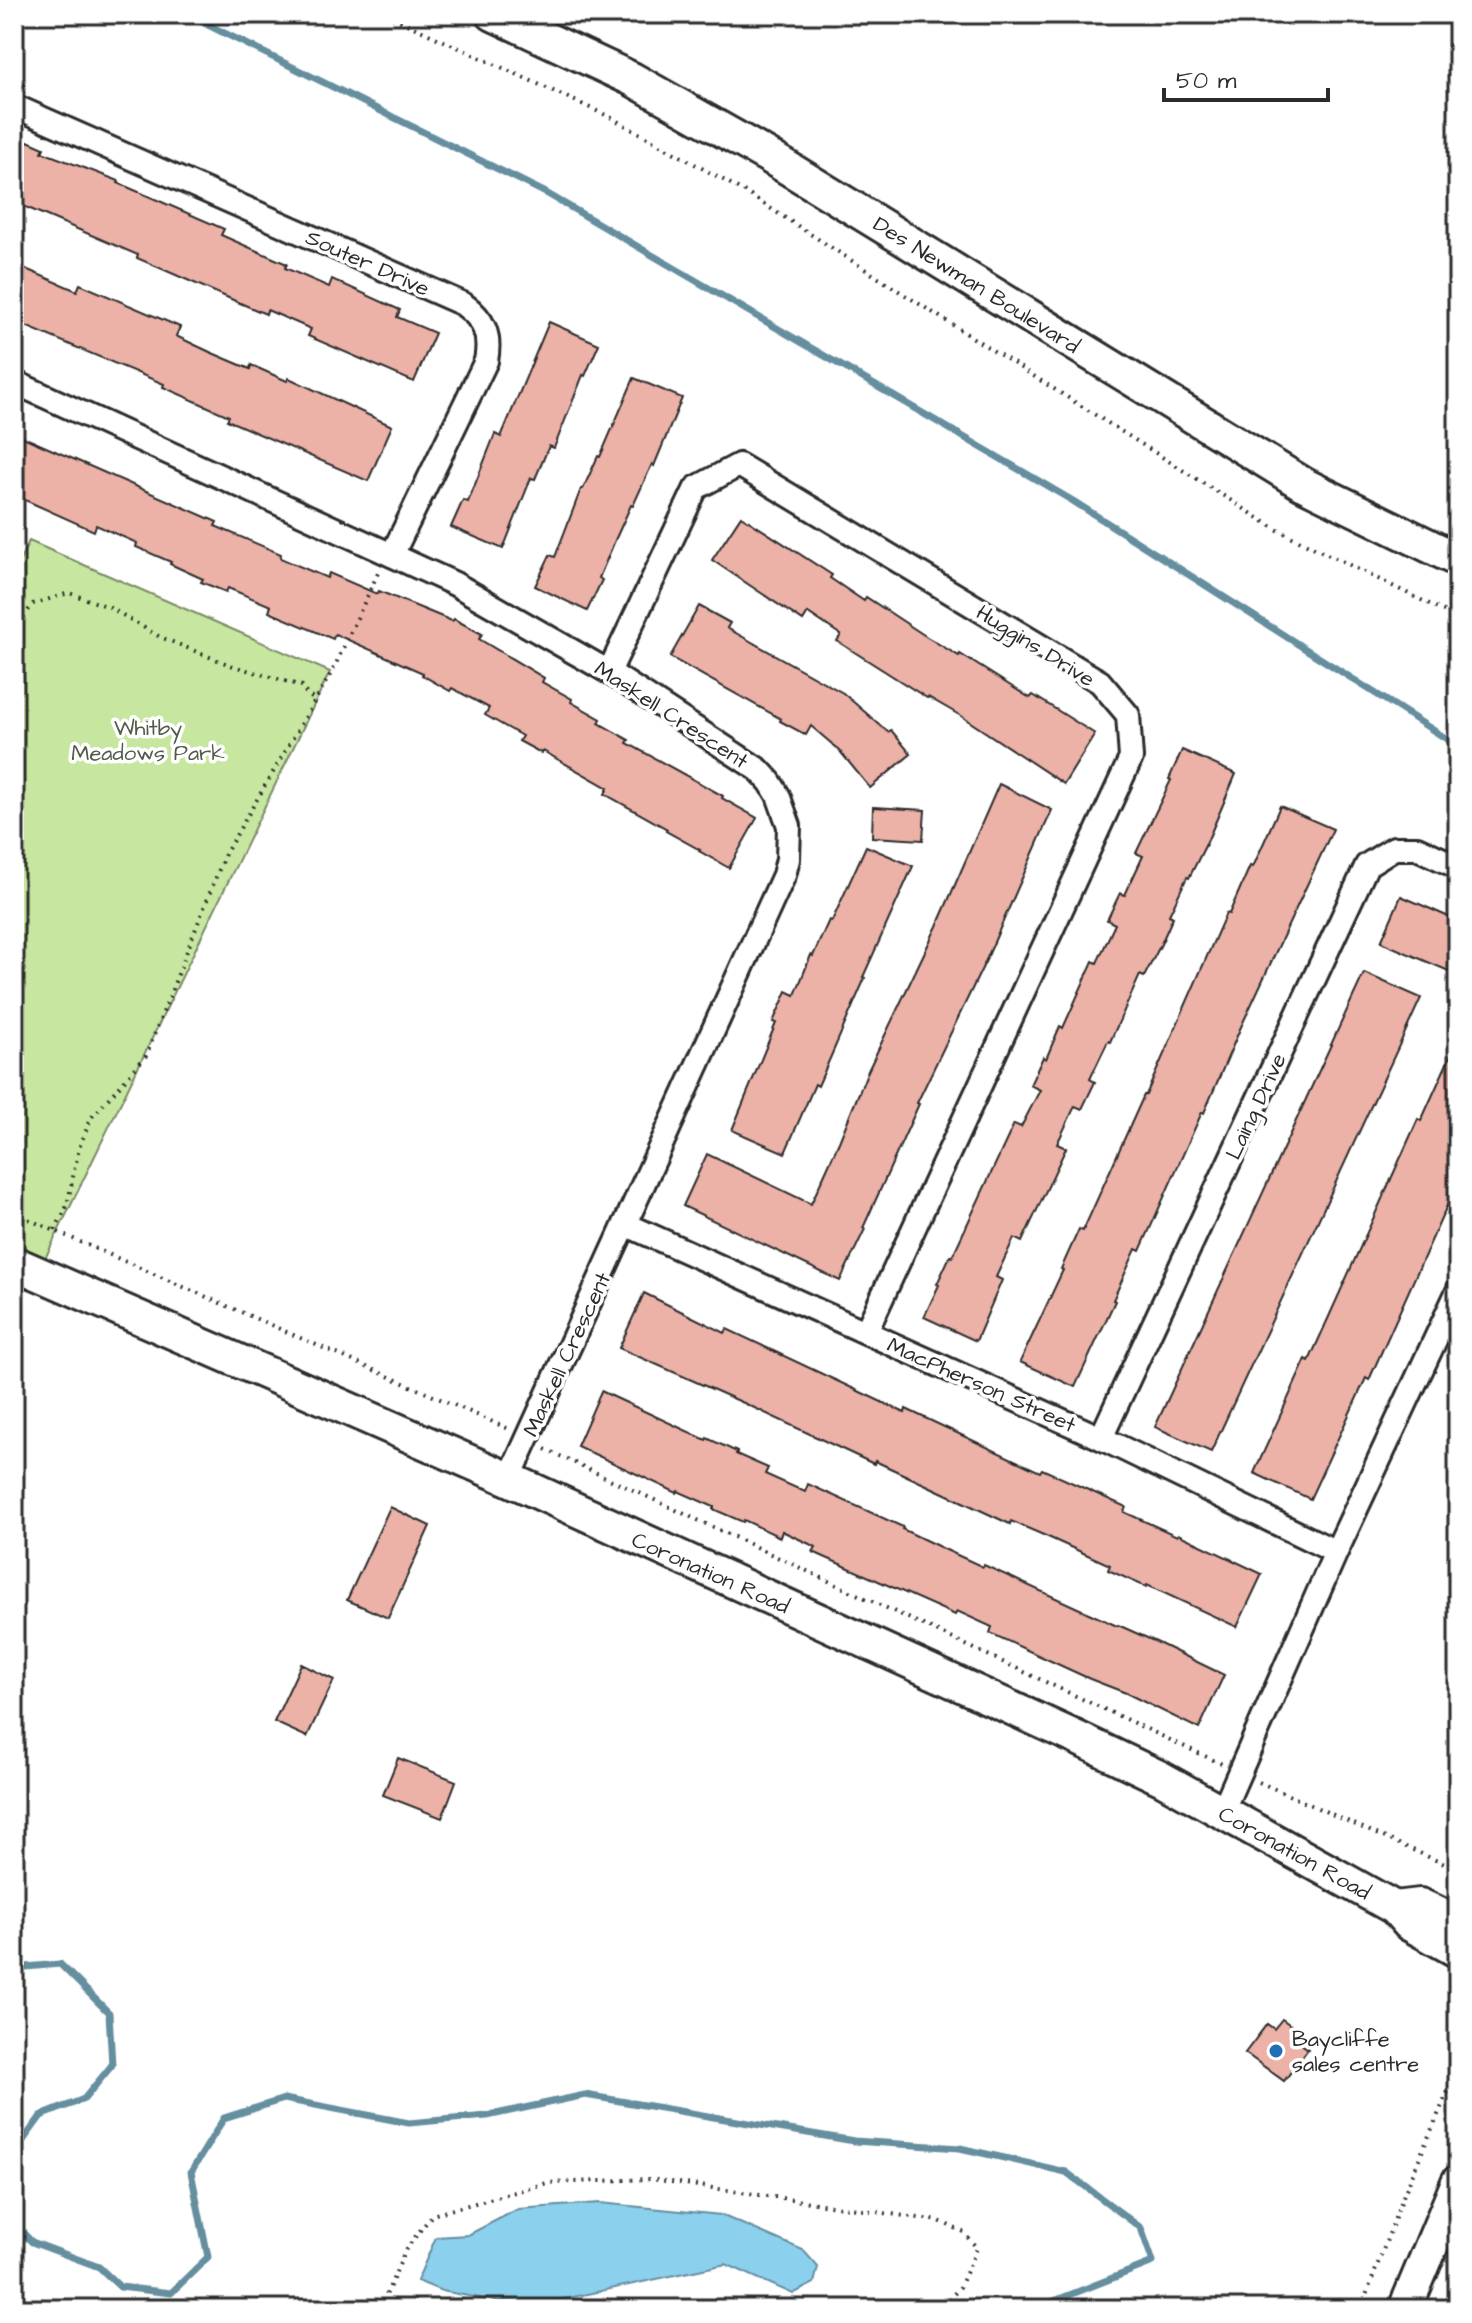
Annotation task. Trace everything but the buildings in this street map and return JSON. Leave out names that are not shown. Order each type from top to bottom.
[{"type":"street","name":"Des Newman Boulevard","points":[[493,14],[632,79],[770,157],[1303,484],[1458,560]]},
{"type":"street","name":"Souter Drive","points":[[14,106],[463,304],[475,313],[484,325],[488,339],[486,361],[392,555]]},
{"type":"street","name":"Maskell Crescent","points":[[14,382],[455,584],[609,672],[759,770],[778,795],[789,826],[790,843],[784,875],[509,1479]]},
{"type":"street","name":"Huggins Drive","points":[[609,672],[696,488],[739,465],[1100,682],[1128,715],[1131,758],[866,1332]]},
{"type":"street","name":"Laing Drive","points":[[1101,1438],[1367,865],[1394,848],[1417,848],[1458,867]]},
{"type":"street","name":"MacPherson Street","points":[[625,1224],[1101,1438],[1336,1552]]},
{"type":"street","name":"Coronation Road","points":[[14,1263],[509,1479],[1075,1737],[1161,1778],[1395,1908],[1409,1924],[1458,1951]]},
{"type":"street","points":[[1222,1812],[1336,1552],[1458,1291]]},
{"type":"street","name":"Coronation Road","points":[[1395,1908],[1420,1905],[1458,1923]]},
{"type":"street","points":[[1405,2309],[1458,2182]]},
{"type":"path","points":[[385,14],[610,117],[745,192],[1276,529],[1458,618]]},
{"type":"path","points":[[55,1230],[67,1206],[79,1148],[91,1118],[146,1056],[225,854],[333,670],[380,569],[392,555]]},
{"type":"path","points":[[14,630],[33,604],[69,593],[109,607],[160,637],[230,665],[302,686],[307,695],[315,700]]},
{"type":"path","points":[[14,1213],[500,1424]]},
{"type":"path","points":[[556,1455],[1199,1753]]},
{"type":"path","points":[[1262,1784],[1458,1870]]},
{"type":"path","points":[[1361,2309],[1404,2194],[1458,2068]]},
{"type":"path","points":[[380,2309],[406,2249],[432,2215],[547,2183],[651,2179],[939,2221],[963,2232],[977,2248],[960,2287],[941,2309]]},
{"type":"green space","name":"Whitby Meadows Park","points":[[29,541],[330,672],[38,1273],[14,1263],[14,573]]},
{"type":"water","points":[[600,2203],[721,2215],[803,2250],[818,2267],[814,2283],[793,2294],[726,2264],[527,2307],[442,2291],[417,2281],[436,2237],[468,2235],[518,2209]]},
{"type":"waterway","points":[[186,14],[546,193],[1073,501],[1458,746]]},
{"type":"waterway","points":[[14,1968],[60,1964],[109,2013],[112,2065],[84,2099],[41,2116],[14,2153]]},
{"type":"waterway","points":[[14,2224],[32,2242],[99,2267],[120,2287],[171,2293],[208,2257],[191,2172],[224,2118],[284,2099],[409,2123],[487,2116],[585,2095],[854,2141],[960,2148],[1066,2172],[1141,2228],[1153,2262],[1034,2309]]},
{"type":"place","name":"Baycliffe sales centre","points":[[1276,2051]]}]
